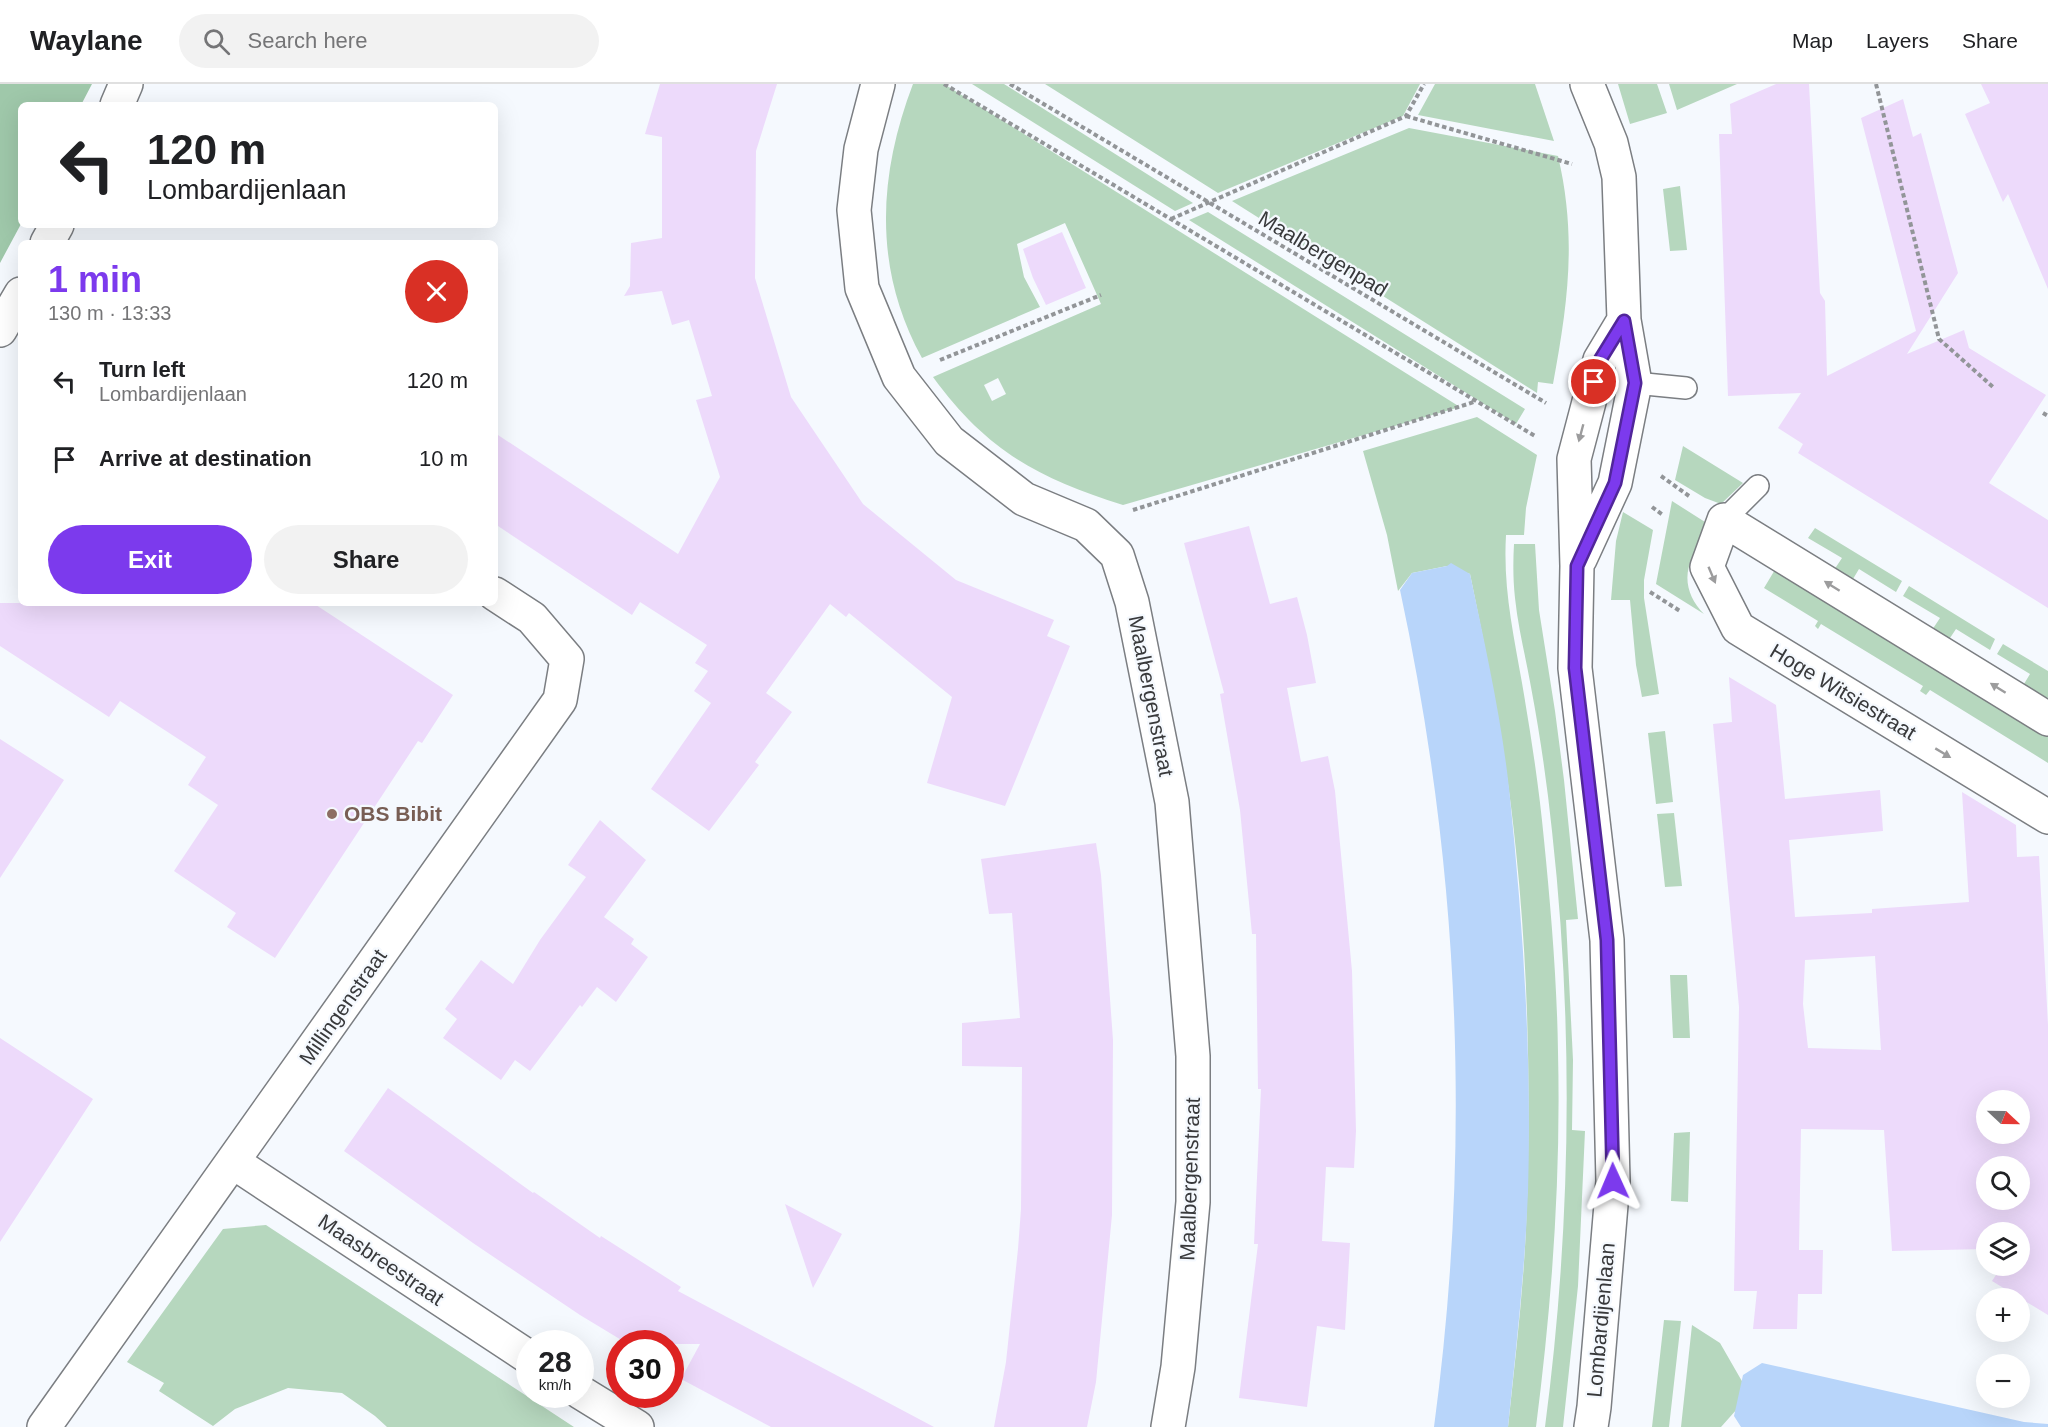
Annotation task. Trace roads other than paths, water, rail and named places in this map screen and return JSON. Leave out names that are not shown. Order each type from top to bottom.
[{"type":"street","points":[[118,102],[126,84]]},
{"type":"street","name":"Maalbergenstraat","points":[[878,84],[861,149],[854,210],[862,288],[899,377],[948,441],[1024,500],[1086,525],[1117,555],[1132,602],[1173,814],[1193,1056],[1193,1202],[1179,1367],[1167,1427]]},
{"type":"street","name":"Lombardijenlaan","points":[[1577,566],[1615,483],[1635,383],[1624,321],[1619,177],[1611,143],[1587,84]]},
{"type":"street","points":[[0,330],[18,299]]},
{"type":"street","name":"Lombardijenlaan","points":[[1591,1427],[1613,1170],[1607,940],[1575,668],[1577,566],[1574,459],[1600,360],[1624,321]]},
{"type":"street","points":[[1724,520],[2048,719]]},
{"type":"street","name":"Hoge Witsiestraat","points":[[1724,520],[1707,567],[1738,628],[2048,817]]},
{"type":"street","name":"Millingenstraat","points":[[44,1427],[560,700],[567,659],[532,618],[498,596]]},
{"type":"street","name":"Maasbreestraat","points":[[233,1162],[516,1349]]},
{"type":"street","points":[[594,1401],[637,1427]]},
{"type":"lane","points":[[1635,383],[1686,387]]},
{"type":"lane","points":[[1724,520],[1758,486]]},
{"type":"water","points":[[1451,563],[1470,574],[1492,681],[1509,788],[1522,939],[1529,1090],[1528,1192],[1508,1427],[1434,1427],[1446,1321],[1453,1216],[1456,1112],[1454,1007],[1447,903],[1436,799],[1420,695],[1400,590],[1412,573],[1447,566]]},
{"type":"water","points":[[1762,1363],[2024,1422],[2048,1424],[2048,1427],[1741,1427],[1734,1416],[1743,1375]]},
{"type":"place","name":"OBS Bibit","points":[[332,814]]}]
